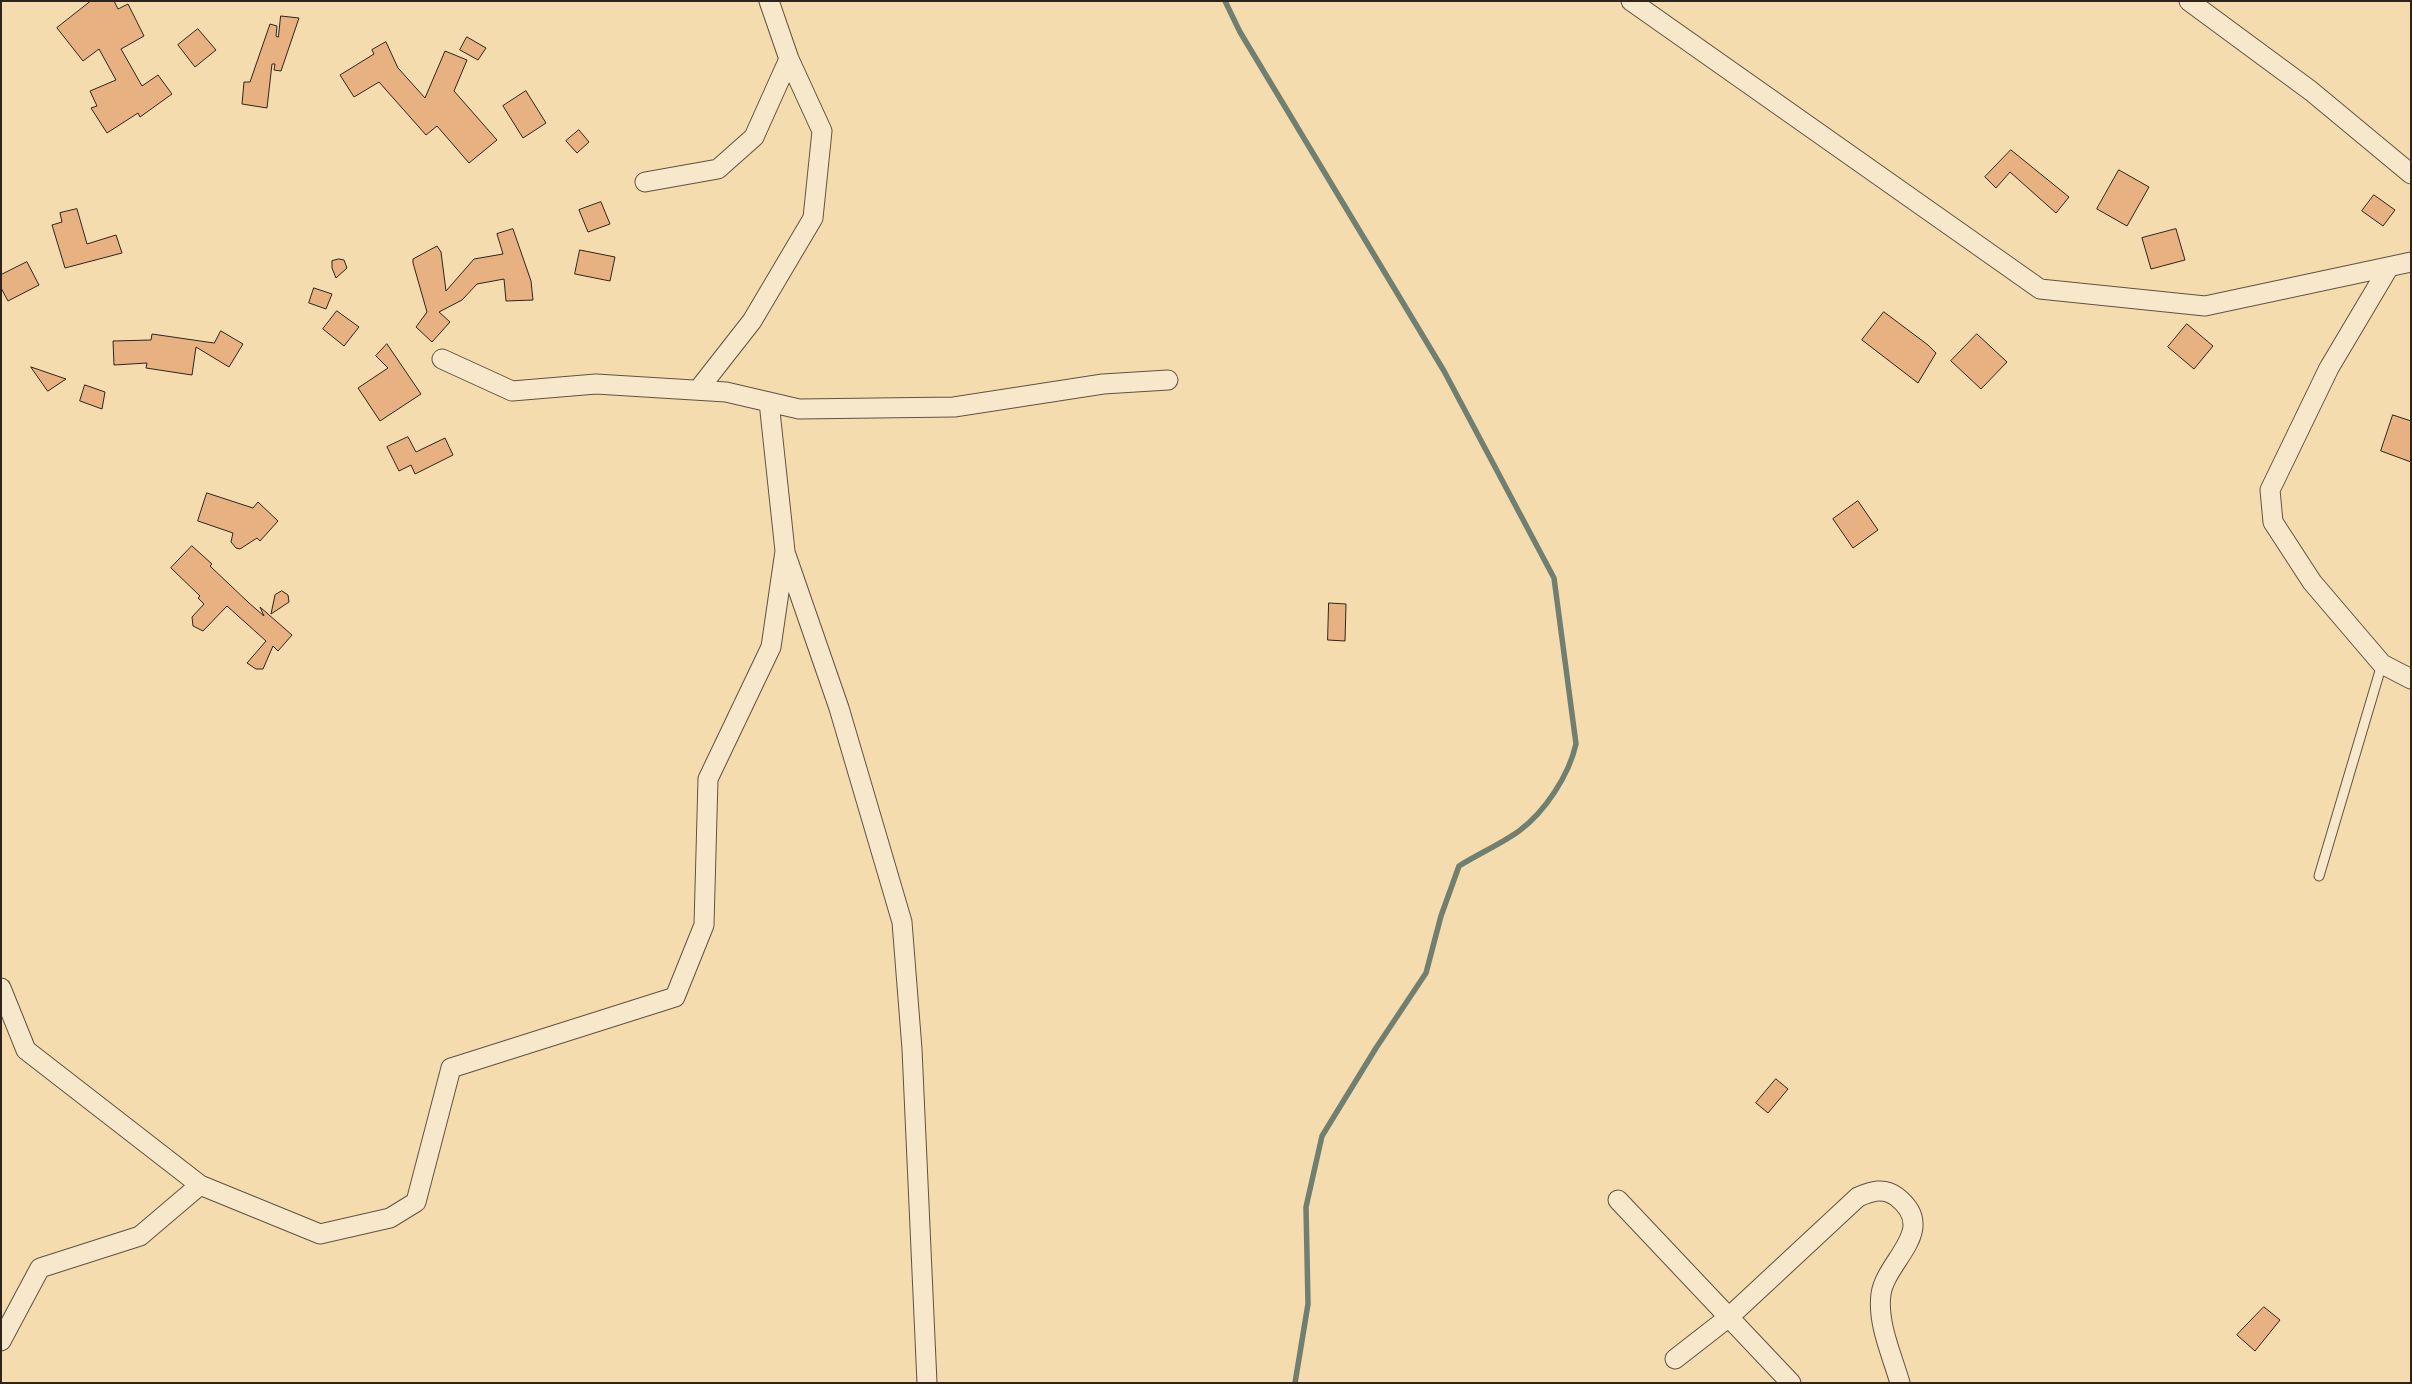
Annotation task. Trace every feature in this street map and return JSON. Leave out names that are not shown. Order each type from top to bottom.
[{"type":"street","points":[[698,390],[752,321],[813,218],[822,131],[788,59],[770,1]]},
{"type":"street","points":[[1631,1],[2040,289],[2205,306],[2411,262]]},
{"type":"street","points":[[2189,1],[2311,91],[2411,174]]},
{"type":"street","points":[[645,182],[718,169],[754,138],[788,59]]},
{"type":"street","points":[[2389,267],[2329,368],[2270,490],[2273,522],[2312,582],[2382,664],[2411,679]]},
{"type":"street","points":[[442,359],[512,391],[596,384],[698,390],[726,392],[799,409],[954,407],[1103,384],[1168,380]]},
{"type":"street","points":[[769,402],[785,551],[839,708],[902,922],[912,1049],[927,1383]]},
{"type":"street","points":[[1,988],[26,1050],[200,1185],[320,1234],[390,1218],[416,1202],[451,1068],[674,997],[704,926],[708,779],[771,647],[785,551]]},
{"type":"street","points":[[1,1341],[40,1268],[140,1236],[200,1185]]},
{"type":"street","points":[[1675,1359],[1729,1317],[1858,1197],[1874,1190],[1891,1193],[1905,1204],[1911,1216],[1914,1229],[1906,1248],[1884,1280],[1881,1295],[1881,1316],[1900,1383]]},
{"type":"street","points":[[1618,1200],[1791,1383]]},
{"type":"lane","points":[[2319,876],[2382,664]]},
{"type":"building","points":[[91,1],[114,1],[118,9],[128,4],[144,36],[121,49],[142,86],[158,75],[172,94],[140,117],[138,113],[107,133],[91,108],[97,106],[90,91],[116,80],[99,49],[83,61],[57,28]]},
{"type":"building","points":[[281,16],[299,18],[281,71],[274,70],[275,64],[272,64],[267,108],[242,104],[244,82],[250,82],[270,24],[277,26],[276,36],[278,37]]},
{"type":"building","points":[[198,29],[216,50],[195,67],[178,45]]},
{"type":"building","points":[[467,37],[486,48],[478,60],[460,50]]},
{"type":"building","points":[[386,42],[398,68],[425,98],[445,51],[467,60],[454,91],[497,140],[469,163],[437,126],[426,135],[379,82],[354,97],[340,75],[374,54],[372,50]]},
{"type":"building","points":[[526,91],[546,123],[523,138],[503,106]]},
{"type":"building","points":[[579,130],[589,142],[577,153],[566,141]]},
{"type":"building","points":[[2011,150],[2069,197],[2056,213],[2010,172],[1996,188],[1985,177]]},
{"type":"building","points":[[2119,170],[2149,187],[2127,226],[2097,209]]},
{"type":"building","points":[[2374,195],[2395,210],[2383,226],[2362,211]]},
{"type":"building","points":[[601,202],[610,224],[588,232],[579,210]]},
{"type":"building","points":[[77,209],[87,244],[116,235],[122,253],[65,268],[52,225],[62,222],[60,213]]},
{"type":"building","points":[[513,229],[531,281],[533,300],[506,301],[504,279],[477,284],[462,300],[439,312],[450,322],[432,342],[416,327],[427,312],[413,259],[437,246],[441,252],[446,291],[474,259],[503,254],[497,234]]},
{"type":"building","points":[[2176,229],[2185,260],[2151,269],[2142,238]]},
{"type":"building","points":[[580,250],[615,257],[610,281],[575,274]]},
{"type":"building","points":[[344,260],[347,268],[336,278],[332,268],[332,261]]},
{"type":"building","points":[[27,262],[39,285],[8,301],[1,288],[1,275]]},
{"type":"building","points":[[314,288],[332,294],[326,309],[309,303]]},
{"type":"building","points":[[337,311],[359,327],[344,346],[323,329]]},
{"type":"building","points":[[1884,312],[1936,353],[1918,383],[1862,340]]},
{"type":"building","points":[[2187,324],[2213,346],[2194,369],[2168,347]]},
{"type":"building","points":[[221,331],[243,344],[229,367],[196,347],[192,375],[146,368],[147,363],[114,365],[113,341],[151,340],[152,334],[214,343]]},
{"type":"building","points":[[1977,334],[2007,362],[1981,389],[1951,361]]},
{"type":"building","points":[[387,344],[421,394],[380,421],[358,388],[388,368],[376,356]]},
{"type":"building","points":[[31,367],[66,379],[48,391]]},
{"type":"building","points":[[85,385],[105,392],[102,409],[80,401]]},
{"type":"building","points":[[2393,415],[2411,421],[2411,462],[2381,451]]},
{"type":"building","points":[[408,437],[416,452],[445,438],[453,455],[415,474],[411,465],[399,471],[387,447]]},
{"type":"building","points":[[207,493],[253,508],[258,502],[278,521],[260,541],[257,538],[240,549],[236,548],[231,542],[233,533],[198,521]]},
{"type":"building","points":[[1858,501],[1878,530],[1853,548],[1833,519]]},
{"type":"building","points":[[192,546],[249,603],[264,616],[260,607],[292,635],[278,651],[273,646],[263,669],[256,669],[247,663],[266,641],[227,606],[203,631],[193,626],[192,617],[204,604],[198,598],[200,596],[171,568]]},
{"type":"building","points":[[282,591],[288,595],[289,602],[271,614],[275,595]]},
{"type":"building","points":[[1329,603],[1346,604],[1345,641],[1328,640]]},
{"type":"building","points":[[1776,1079],[1788,1089],[1768,1113],[1756,1103]]},
{"type":"building","points":[[2264,1307],[2280,1320],[2255,1351],[2237,1335]]},
{"type":"waterway","points":[[1225,1],[1240,32],[1444,371],[1554,578],[1576,744],[1573,756],[1562,780],[1538,814],[1512,836],[1459,866],[1441,916],[1426,973],[1376,1048],[1322,1136],[1306,1207],[1308,1304],[1295,1383]]}]
